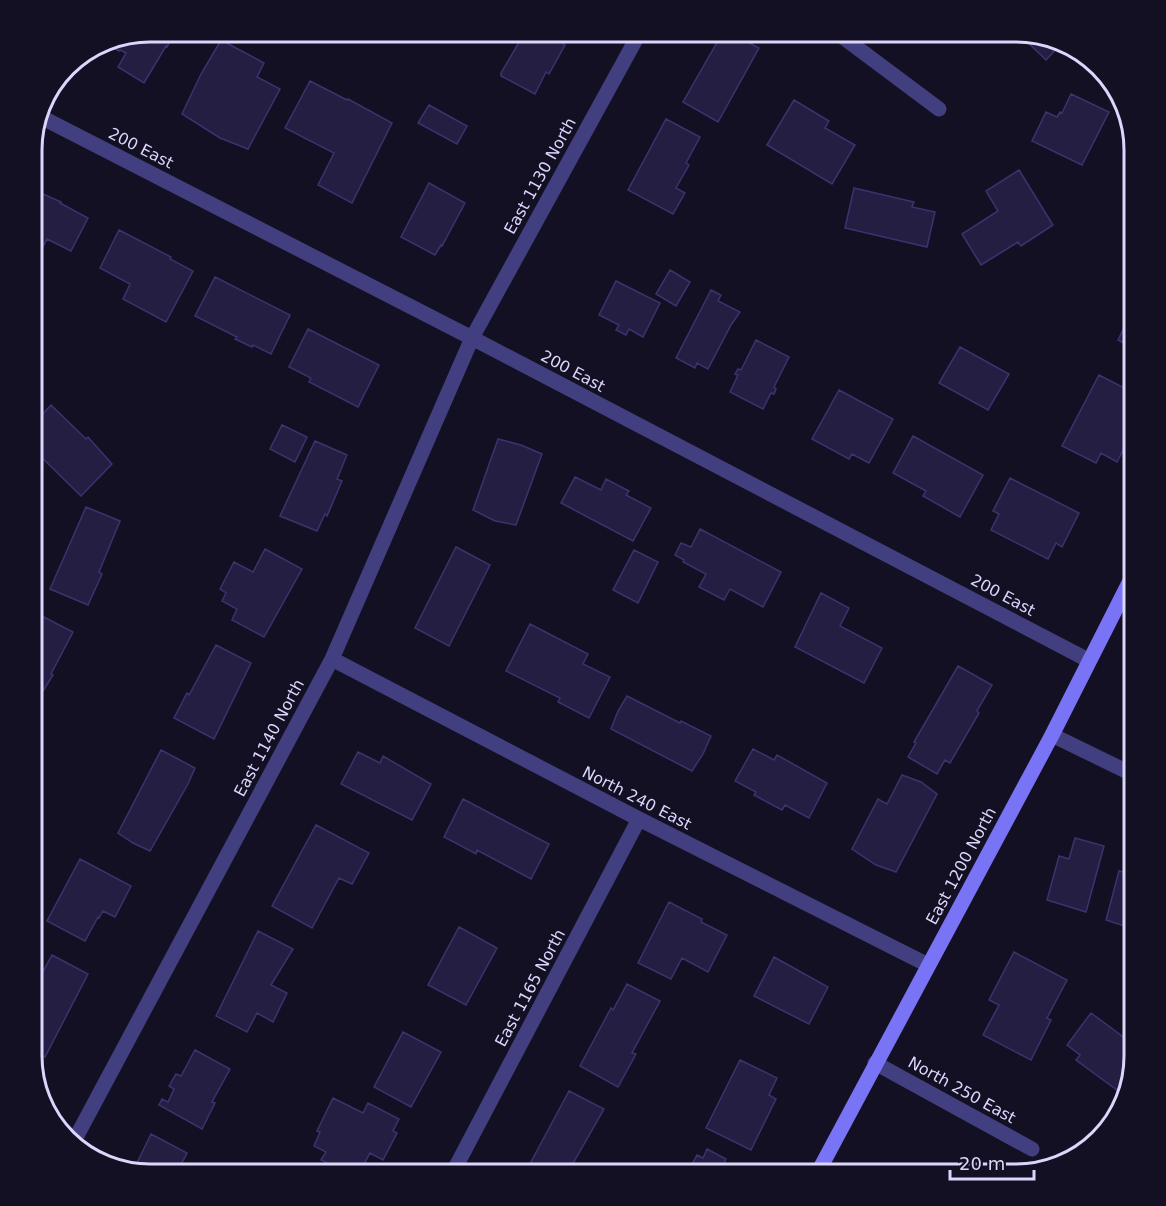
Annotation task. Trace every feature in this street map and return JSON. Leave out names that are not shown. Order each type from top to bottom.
[{"type":"street","name":"East 1130 North","points":[[472,338],[635,42]]},
{"type":"street","points":[[849,42],[939,109]]},
{"type":"street","name":"200 East","points":[[47,120],[472,338],[1088,660]]},
{"type":"street","name":"East 1140 North","points":[[77,1135],[332,659],[472,338]]},
{"type":"street","name":"East 1200 North","points":[[822,1164],[1052,735],[1124,592]]},
{"type":"street","name":"North 240 East","points":[[332,659],[639,819],[928,965]]},
{"type":"street","points":[[1052,735],[1124,770]]},
{"type":"street","name":"East 1165 North","points":[[457,1164],[639,819]]},
{"type":"street","name":"North 250 East","points":[[875,1064],[1032,1149]]},
{"type":"building","points":[[143,42],[170,42],[144,83],[118,67],[126,53],[114,48]]},
{"type":"building","points":[[220,42],[225,42],[264,63],[257,77],[280,89],[248,149],[220,138],[182,114]]},
{"type":"building","points":[[519,42],[563,42],[565,45],[549,74],[546,72],[535,94],[501,76]]},
{"type":"building","points":[[717,42],[748,42],[759,48],[718,122],[683,102]]},
{"type":"building","points":[[1028,43],[1056,50],[1046,60]]},
{"type":"building","points":[[310,81],[392,123],[352,203],[318,185],[334,153],[285,128]]},
{"type":"building","points":[[1071,94],[1109,112],[1082,165],[1032,141],[1046,112],[1057,117],[1060,112],[1062,113]]},
{"type":"building","points":[[794,100],[829,121],[825,128],[855,145],[832,184],[767,145]]},
{"type":"building","points":[[429,105],[467,126],[457,144],[418,123]]},
{"type":"building","points":[[666,119],[700,137],[686,163],[689,165],[676,188],[685,193],[673,214],[628,190]]},
{"type":"building","points":[[1019,170],[1053,225],[1021,246],[1018,242],[981,265],[962,234],[998,211],[986,191]]},
{"type":"building","points":[[429,183],[465,203],[435,255],[401,237]]},
{"type":"building","points":[[854,188],[914,202],[912,207],[935,212],[927,247],[845,228]]},
{"type":"building","points":[[42,193],[88,218],[71,251],[47,239],[42,248]]},
{"type":"building","points":[[119,230],[193,271],[166,322],[123,299],[130,284],[100,268]]},
{"type":"building","points":[[670,270],[690,282],[676,306],[656,294]]},
{"type":"building","points":[[215,277],[290,315],[271,354],[235,339],[237,337],[195,316]]},
{"type":"building","points":[[616,281],[660,303],[643,337],[629,329],[626,335],[616,330],[619,325],[599,315]]},
{"type":"building","points":[[711,290],[721,295],[718,301],[740,312],[708,369],[697,363],[695,368],[676,358]]},
{"type":"building","points":[[1124,328],[1124,343],[1118,340]]},
{"type":"building","points":[[308,329],[379,365],[358,407],[309,382],[311,378],[289,367]]},
{"type":"building","points":[[756,340],[789,357],[774,387],[776,389],[774,394],[771,393],[763,409],[730,392],[738,375],[735,374],[738,369],[741,370]]},
{"type":"building","points":[[960,347],[1009,374],[988,410],[939,383]]},
{"type":"building","points":[[1099,375],[1124,388],[1124,448],[1117,462],[1101,453],[1096,463],[1062,446]]},
{"type":"building","points":[[839,390],[893,419],[869,463],[852,454],[849,459],[812,439]]},
{"type":"building","points":[[51,405],[86,439],[88,437],[112,464],[81,496],[42,458],[42,414]]},
{"type":"building","points":[[282,425],[307,437],[295,462],[270,449]]},
{"type":"building","points":[[913,436],[983,475],[960,517],[923,496],[926,491],[893,473]]},
{"type":"building","points":[[498,439],[542,454],[516,525],[495,521],[473,510]]},
{"type":"building","points":[[315,441],[347,455],[337,479],[342,481],[327,516],[325,514],[317,531],[280,516]]},
{"type":"building","points":[[575,477],[601,490],[606,479],[629,491],[626,495],[651,508],[633,541],[561,503]]},
{"type":"building","points":[[1010,478],[1079,513],[1062,547],[1056,543],[1048,559],[991,530],[999,514],[993,511]]},
{"type":"building","points":[[86,507],[120,521],[99,572],[102,574],[88,605],[50,589]]},
{"type":"building","points":[[700,529],[781,572],[763,607],[730,589],[724,600],[699,587],[706,574],[675,555],[681,543],[691,547]]},
{"type":"building","points":[[456,547],[490,565],[449,646],[415,628]]},
{"type":"building","points":[[265,549],[302,569],[264,637],[232,620],[237,609],[222,601],[226,593],[220,589],[234,562],[253,572]]},
{"type":"building","points":[[634,550],[658,562],[638,603],[613,590]]},
{"type":"building","points":[[821,593],[849,608],[840,626],[882,648],[864,683],[795,647]]},
{"type":"building","points":[[42,616],[73,632],[51,674],[53,675],[42,693]]},
{"type":"building","points":[[530,624],[588,654],[583,664],[610,677],[589,718],[558,702],[560,698],[506,671]]},
{"type":"building","points":[[216,645],[251,663],[214,739],[174,718]]},
{"type":"building","points":[[958,666],[992,685],[977,711],[979,713],[950,763],[945,760],[937,774],[908,757],[916,743],[914,742]]},
{"type":"building","points":[[627,696],[711,736],[692,771],[611,729]]},
{"type":"building","points":[[753,749],[774,760],[777,755],[827,783],[809,818],[785,805],[782,810],[754,795],[756,792],[735,781]]},
{"type":"building","points":[[161,750],[195,768],[150,851],[118,833]]},
{"type":"building","points":[[358,752],[380,763],[383,756],[431,784],[412,820],[341,784]]},
{"type":"building","points":[[902,775],[921,782],[937,794],[896,872],[876,865],[852,849],[878,799],[887,804]]},
{"type":"building","points":[[463,799],[549,844],[531,879],[477,850],[476,854],[444,837]]},
{"type":"building","points":[[316,825],[369,853],[352,884],[339,878],[312,928],[272,906]]},
{"type":"building","points":[[1075,838],[1104,846],[1086,912],[1047,900],[1059,856],[1069,859]]},
{"type":"building","points":[[80,859],[131,886],[115,917],[103,911],[85,941],[47,921]]},
{"type":"building","points":[[1119,871],[1124,872],[1124,926],[1106,920]]},
{"type":"building","points":[[669,902],[727,935],[708,972],[682,958],[671,979],[638,963]]},
{"type":"building","points":[[459,927],[497,948],[466,1005],[428,985]]},
{"type":"building","points":[[258,931],[293,949],[271,985],[287,993],[273,1022],[257,1013],[247,1032],[216,1016]]},
{"type":"building","points":[[1014,952],[1067,980],[1047,1018],[1051,1020],[1031,1060],[983,1035],[999,1005],[989,1000]]},
{"type":"building","points":[[52,955],[88,974],[45,1057],[42,1055],[42,973]]},
{"type":"building","points":[[774,957],[828,987],[809,1024],[754,996]]},
{"type":"building","points":[[627,984],[660,1001],[632,1053],[636,1054],[618,1087],[580,1066],[611,1008],[613,1010]]},
{"type":"building","points":[[1091,1013],[1124,1038],[1124,1063],[1118,1091],[1076,1060],[1080,1055],[1067,1045]]},
{"type":"building","points":[[403,1032],[441,1052],[411,1107],[374,1087]]},
{"type":"building","points":[[195,1050],[230,1069],[212,1102],[215,1103],[202,1129],[159,1105],[162,1099],[168,1102],[174,1089],[169,1086],[176,1074],[181,1076]]},
{"type":"building","points":[[740,1060],[777,1078],[769,1095],[776,1099],[751,1150],[706,1128]]},
{"type":"building","points":[[569,1091],[604,1109],[573,1164],[530,1164]]},
{"type":"building","points":[[333,1098],[363,1113],[368,1103],[399,1119],[393,1131],[397,1133],[383,1160],[370,1153],[364,1164],[330,1164],[321,1160],[326,1152],[314,1146],[320,1132],[317,1131]]},
{"type":"building","points":[[151,1134],[187,1153],[181,1164],[137,1163]]},
{"type":"building","points":[[707,1149],[726,1159],[724,1164],[692,1164],[697,1155],[703,1158]]}]
